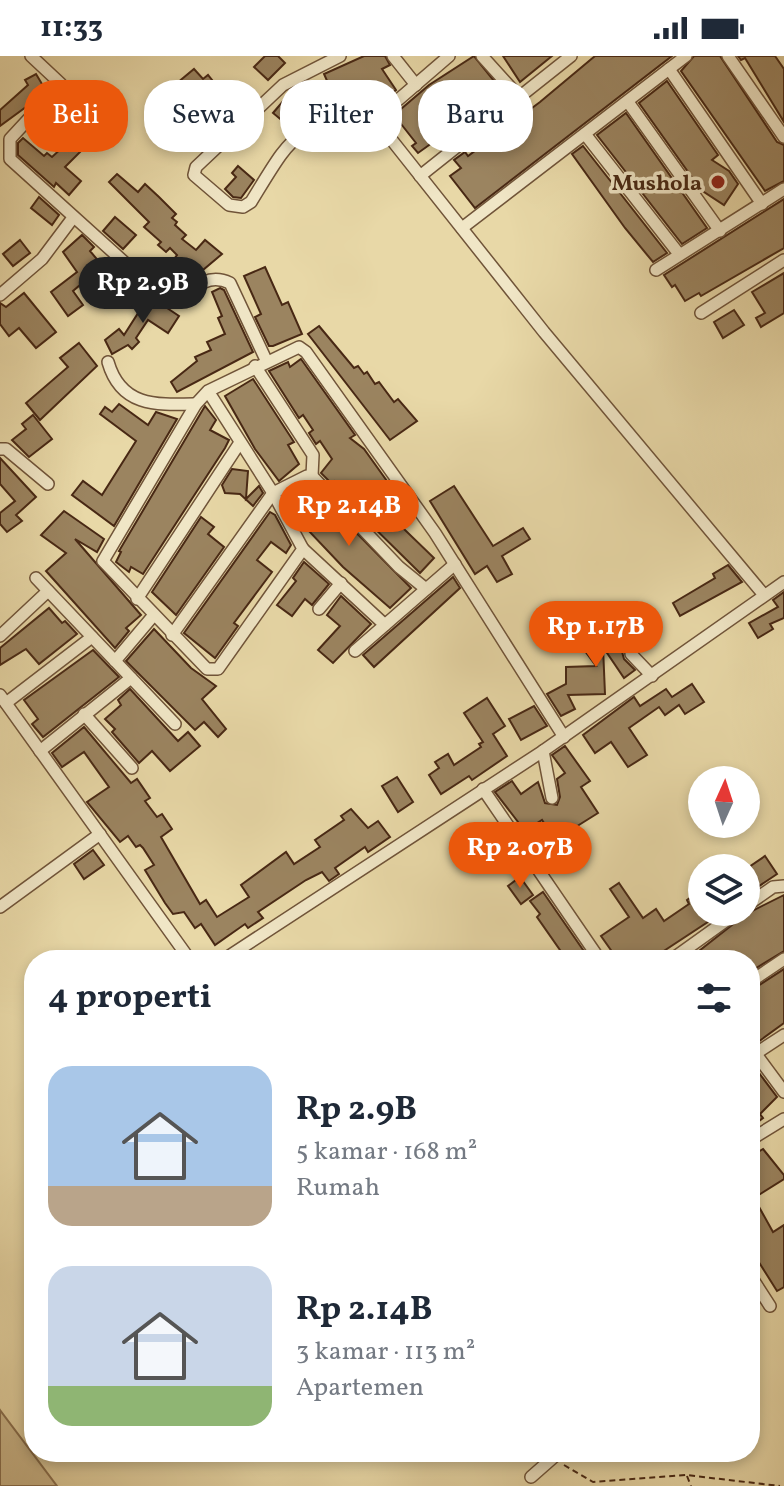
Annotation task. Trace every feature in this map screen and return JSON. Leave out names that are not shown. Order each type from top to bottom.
[{"type":"street","points":[[31,56],[61,84],[26,118],[10,139],[8,152],[19,171],[165,299],[181,300],[197,285],[213,279],[230,283],[260,363],[313,455],[312,476],[399,567],[426,589]]},
{"type":"street","points":[[293,80],[340,56]]},
{"type":"street","points":[[393,56],[416,85]]},
{"type":"street","points":[[402,98],[449,56]]},
{"type":"street","points":[[482,56],[504,80]]},
{"type":"street","points":[[533,87],[571,56]]},
{"type":"street","points":[[462,228],[686,56]]},
{"type":"street","points":[[728,56],[784,137]]},
{"type":"street","points":[[669,69],[762,204]]},
{"type":"street","points":[[280,88],[196,167],[194,175],[229,205],[243,207],[251,202],[280,152]]},
{"type":"street","points":[[628,102],[720,231]]},
{"type":"street","points":[[585,134],[679,254]]},
{"type":"street","points":[[401,152],[764,595]]},
{"type":"street","points":[[420,176],[451,152]]},
{"type":"street","points":[[656,270],[784,189]]},
{"type":"street","points":[[0,295],[42,259],[72,219]]},
{"type":"street","points":[[701,313],[784,260]]},
{"type":"street","points":[[303,549],[218,669],[207,669],[172,635],[105,567],[104,556],[196,404],[208,391],[260,363],[299,347],[306,352],[455,564],[564,737]]},
{"type":"street","points":[[108,362],[117,386],[126,394],[152,404],[196,404]]},
{"type":"street","points":[[208,391],[273,493],[303,549],[385,625]]},
{"type":"street","points":[[137,599],[239,444]]},
{"type":"street","points":[[0,449],[6,449],[48,484]]},
{"type":"street","points":[[172,635],[273,493],[312,476]]},
{"type":"street","points":[[355,651],[455,564]]},
{"type":"street","points":[[36,578],[175,724]]},
{"type":"street","points":[[238,950],[564,737],[784,582]]},
{"type":"street","points":[[319,609],[341,583]]},
{"type":"street","points":[[0,636],[48,591]]},
{"type":"street","points":[[115,661],[153,616]]},
{"type":"street","points":[[92,637],[3,699],[183,950]]},
{"type":"street","points":[[631,654],[652,676]]},
{"type":"street","points":[[40,751],[131,678]]},
{"type":"street","points":[[84,714],[132,768]]},
{"type":"street","points":[[543,751],[552,798]]},
{"type":"street","points":[[483,789],[593,950]]},
{"type":"street","points":[[0,907],[100,834]]},
{"type":"street","points":[[760,896],[773,887],[784,886]]},
{"type":"street","points":[[688,950],[720,926]]},
{"type":"street","points":[[760,975],[784,959]]},
{"type":"street","points":[[760,1047],[784,1035]]},
{"type":"street","points":[[760,1059],[784,1092]]},
{"type":"street","points":[[760,1134],[784,1119]]},
{"type":"street","points":[[760,1290],[770,1306]]},
{"type":"street","points":[[531,1477],[548,1462]]},
{"type":"path","points":[[563,1462],[577,1476],[593,1484],[686,1475],[780,1486]]},
{"type":"path","points":[[686,1475],[691,1486]]},
{"type":"shaded area","points":[[0,1410],[24,1442],[24,1462],[39,1462],[57,1486],[0,1486]]},
{"type":"building","points":[[265,56],[278,56],[285,63],[268,80],[254,67]]},
{"type":"building","points":[[364,56],[385,56],[390,65],[382,69],[389,80],[327,80],[324,74]]},
{"type":"building","points":[[474,56],[493,80],[437,80]]},
{"type":"building","points":[[503,56],[552,56],[522,80],[519,80]]},
{"type":"building","points":[[595,56],[672,56],[475,208],[450,176],[461,168],[454,160],[465,152],[468,156],[473,152],[533,152],[533,107]]},
{"type":"building","points":[[694,56],[720,56],[777,142],[784,145],[784,181],[765,191],[681,71]]},
{"type":"building","points":[[738,56],[775,56],[784,69],[784,122],[745,58],[741,60]]},
{"type":"building","points":[[194,69],[203,79],[208,75],[212,80],[181,80]]},
{"type":"building","points":[[36,74],[40,80],[25,80]]},
{"type":"building","points":[[667,81],[718,155],[712,160],[729,171],[738,184],[724,205],[701,190],[639,103]]},
{"type":"building","points":[[24,89],[24,108],[0,126],[0,110]]},
{"type":"building","points":[[418,94],[418,153],[412,146],[416,143],[402,125],[402,108]]},
{"type":"building","points":[[280,105],[280,119],[273,113]]},
{"type":"building","points":[[626,113],[707,228],[682,244],[597,135]]},
{"type":"building","points":[[23,138],[24,152],[39,152],[44,156],[47,153],[52,157],[58,152],[80,152],[65,167],[81,181],[69,195],[56,183],[54,187],[18,155],[18,143]]},
{"type":"building","points":[[583,146],[667,253],[653,262],[625,228],[572,154]]},
{"type":"building","points":[[238,166],[254,180],[241,198],[233,197],[225,189],[236,177],[232,173]]},
{"type":"building","points":[[117,174],[138,192],[145,184],[159,197],[176,214],[172,218],[177,222],[175,225],[186,235],[182,239],[196,250],[205,240],[222,254],[178,291],[163,286],[182,266],[174,259],[177,255],[170,248],[166,252],[158,245],[161,242],[144,227],[149,222],[109,182]]},
{"type":"building","points":[[39,197],[59,215],[52,225],[31,208]]},
{"type":"building","points":[[784,199],[784,248],[701,296],[699,293],[685,301],[675,285],[672,287],[664,275]]},
{"type":"building","points":[[115,217],[136,235],[123,249],[103,231]]},
{"type":"building","points":[[82,235],[94,247],[90,251],[123,290],[108,304],[86,280],[73,291],[83,305],[68,316],[51,292],[77,272],[63,252]]},
{"type":"building","points":[[20,240],[30,253],[13,266],[3,254]]},
{"type":"building","points":[[265,267],[282,305],[288,302],[302,334],[273,346],[269,346],[255,317],[261,314],[244,276]]},
{"type":"building","points":[[784,273],[784,313],[761,327],[756,318],[765,313],[752,292]]},
{"type":"building","points":[[220,288],[224,290],[253,352],[177,392],[171,382],[197,361],[195,357],[211,350],[207,342],[225,334],[218,318],[222,316],[212,292]]},
{"type":"building","points":[[24,293],[56,332],[36,348],[19,328],[9,336],[0,324],[0,303],[6,307]]},
{"type":"building","points":[[149,296],[179,316],[168,333],[148,320],[136,338],[139,342],[132,349],[128,345],[112,354],[105,340],[119,329],[124,335]]},
{"type":"building","points":[[734,310],[744,325],[723,338],[714,322]]},
{"type":"building","points":[[319,326],[354,368],[358,366],[364,374],[367,372],[375,384],[379,382],[394,402],[398,399],[417,421],[390,440],[308,334]]},
{"type":"building","points":[[79,343],[97,366],[40,420],[26,403],[68,367],[60,358]]},
{"type":"building","points":[[301,359],[355,435],[350,438],[364,449],[392,488],[375,501],[434,558],[420,573],[350,504],[353,501],[334,481],[331,483],[321,473],[332,459],[320,441],[316,444],[309,433],[313,430],[303,415],[299,418],[269,371],[288,362],[290,367]]},
{"type":"building","points":[[253,379],[294,442],[288,445],[299,464],[279,481],[255,449],[225,396]]},
{"type":"building","points":[[119,404],[148,425],[156,412],[177,419],[114,526],[72,495],[83,481],[102,495],[136,441],[100,414],[105,407],[112,412]]},
{"type":"building","points":[[205,406],[216,420],[210,430],[229,440],[143,574],[131,567],[129,572],[116,562],[119,551]]},
{"type":"building","points":[[33,415],[52,439],[29,457],[12,440],[26,429],[22,424]]},
{"type":"building","points":[[0,458],[36,497],[16,515],[22,521],[7,532],[0,524],[0,513],[15,501],[0,484]]},
{"type":"building","points":[[232,469],[248,471],[246,499],[259,486],[263,493],[253,506],[240,494],[225,493],[222,485]]},
{"type":"building","points":[[309,485],[411,588],[390,608],[343,567],[306,528],[291,501]]},
{"type":"building","points":[[454,486],[493,546],[523,528],[530,539],[502,556],[512,574],[497,582],[487,566],[475,574],[430,501]]},
{"type":"building","points":[[64,511],[104,539],[97,552],[75,539],[141,615],[126,628],[129,631],[115,648],[46,571],[66,553],[41,535]]},
{"type":"building","points":[[270,512],[275,515],[291,545],[286,553],[271,542],[257,560],[272,572],[234,623],[238,626],[215,658],[184,633]]},
{"type":"building","points":[[201,517],[214,527],[208,534],[224,547],[176,615],[152,592]]},
{"type":"building","points":[[304,562],[329,584],[312,605],[305,599],[292,616],[277,605],[296,581],[293,578]]},
{"type":"building","points":[[728,565],[742,582],[680,616],[673,603],[715,578],[713,574]]},
{"type":"building","points":[[453,577],[460,588],[374,667],[363,655]]},
{"type":"building","points":[[784,592],[784,618],[770,624],[773,629],[758,638],[749,623],[778,607],[773,600]]},
{"type":"building","points":[[341,596],[371,624],[333,663],[318,650],[340,626],[327,615]]},
{"type":"building","points":[[49,608],[77,634],[39,664],[26,649],[0,665],[0,648]]},
{"type":"building","points":[[634,619],[643,633],[621,648],[624,659],[635,670],[624,678],[603,647],[605,694],[568,695],[575,709],[561,716],[547,694],[566,684],[566,667],[596,666],[585,651]]},
{"type":"building","points":[[154,629],[191,668],[216,686],[202,699],[226,729],[218,737],[204,722],[195,730],[126,661]]},
{"type":"building","points":[[93,650],[119,677],[43,737],[32,724],[38,719],[24,700]]},
{"type":"building","points":[[692,684],[704,702],[685,714],[679,705],[665,715],[659,707],[629,728],[647,755],[628,767],[611,742],[595,753],[583,735],[634,697],[640,706],[666,689],[672,697]]},
{"type":"building","points":[[130,689],[178,741],[188,732],[200,746],[170,771],[152,751],[139,763],[112,732],[115,729],[105,719],[121,705],[118,700]]},
{"type":"building","points":[[487,698],[505,726],[493,734],[507,756],[472,780],[469,776],[441,794],[429,775],[439,768],[435,762],[448,754],[454,765],[481,747],[479,744],[483,742],[464,713]]},
{"type":"building","points":[[534,706],[547,726],[521,740],[509,719]]},
{"type":"building","points":[[84,727],[131,783],[137,779],[150,798],[145,801],[157,817],[162,814],[172,829],[161,837],[200,904],[206,900],[217,917],[249,897],[241,885],[286,852],[294,864],[320,847],[315,840],[344,820],[341,816],[351,809],[368,828],[378,821],[390,837],[368,852],[365,847],[335,868],[339,874],[329,881],[322,872],[306,880],[258,912],[263,918],[248,928],[245,924],[215,945],[201,924],[195,928],[184,912],[173,914],[145,870],[154,865],[143,848],[140,845],[136,847],[128,836],[120,842],[87,802],[109,787],[84,752],[62,767],[52,753]]},
{"type":"building","points":[[565,746],[590,781],[581,787],[598,813],[555,840],[542,820],[525,831],[495,792],[512,781],[521,794],[538,782],[545,803],[557,805],[560,797],[557,779],[565,773],[552,755]]},
{"type":"building","points":[[397,777],[413,802],[398,812],[382,786]]},
{"type":"building","points":[[93,850],[104,865],[84,879],[74,864]]},
{"type":"building","points":[[765,856],[777,874],[760,886],[760,859]]},
{"type":"building","points":[[520,877],[533,895],[521,904],[508,886]]},
{"type":"building","points":[[619,883],[643,918],[656,909],[664,921],[688,905],[688,926],[702,926],[665,950],[611,950],[601,936],[629,917],[610,889]]},
{"type":"building","points":[[543,892],[583,950],[560,950],[530,901]]},
{"type":"building","points":[[784,895],[784,951],[760,966],[760,950],[700,950],[731,926],[760,926],[760,907]]},
{"type":"building","points":[[784,969],[784,1023],[760,1041],[760,985]]},
{"type":"building","points":[[760,1074],[777,1097],[760,1114]]},
{"type":"building","points":[[763,1149],[784,1179],[760,1194],[760,1151]]},
{"type":"building","points":[[760,1209],[773,1232],[784,1225],[784,1287],[777,1291],[760,1264]]},
{"type":"place","name":"Mushola","points":[[718,182]]}]
